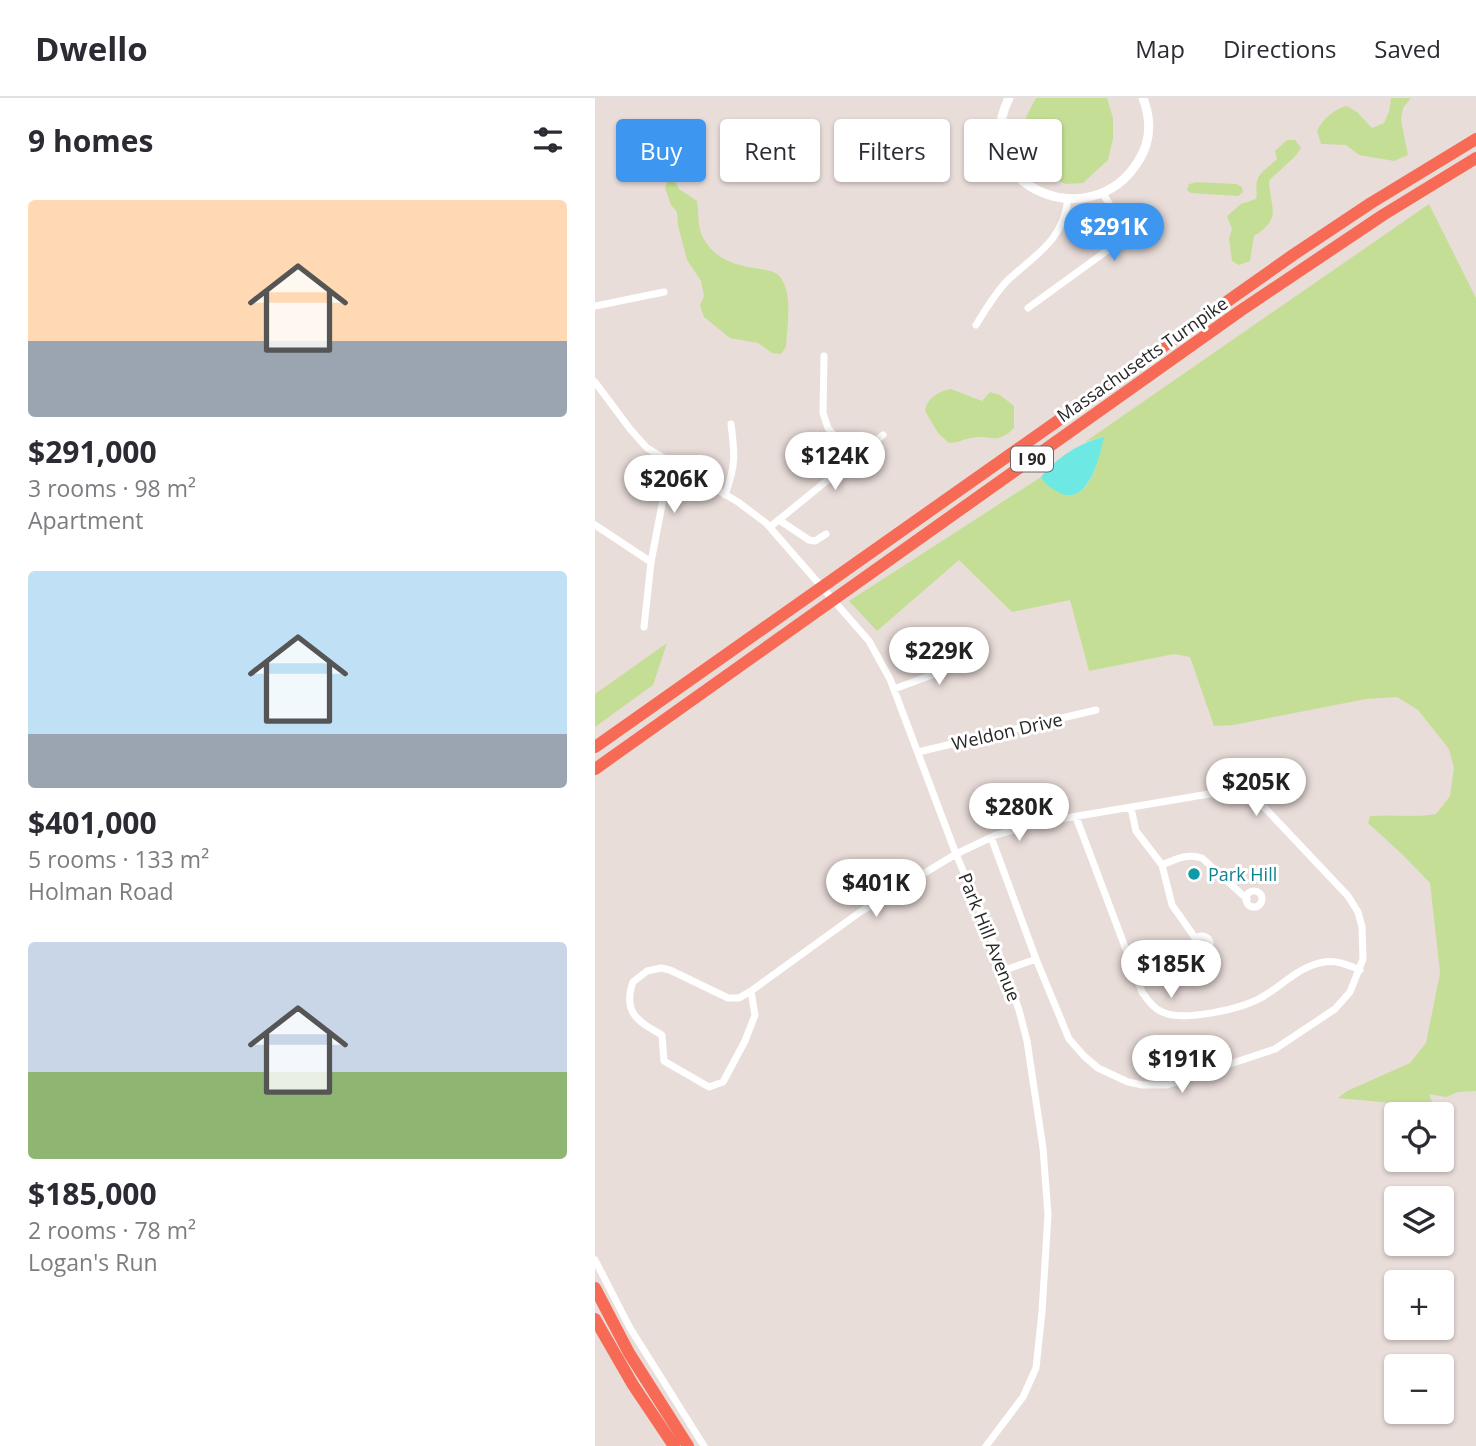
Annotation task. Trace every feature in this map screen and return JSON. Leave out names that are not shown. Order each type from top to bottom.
[{"type":"highway","name":"Massachusetts Turnpike","points":[[595,747],[1293,255],[1371,203],[1476,139]]},
{"type":"highway","name":"Massachusetts Turnpike","points":[[595,769],[1251,304],[1383,215],[1476,158]]},
{"type":"highway","points":[[595,1288],[629,1353],[688,1446]]},
{"type":"highway","points":[[595,1319],[633,1385],[674,1446]]},
{"type":"street","points":[[1009,98],[1001,125],[1006,160],[1020,180],[1033,189],[1050,197],[1068,199],[1103,194],[1125,179],[1147,141],[1148,120],[1143,98]]},
{"type":"street","points":[[1028,308],[1124,238],[1126,230],[1103,194]]},
{"type":"street","points":[[976,325],[996,293],[1055,237],[1063,224],[1068,199]]},
{"type":"street","points":[[595,306],[664,292]]},
{"type":"street","points":[[824,356],[823,414],[828,428],[853,459]]},
{"type":"street","name":"Park Hill Avenue","points":[[595,383],[599,393],[643,444],[752,512],[770,527],[875,649],[894,689],[1005,970],[1027,1041],[1044,1157],[1048,1215],[1036,1368],[1023,1397],[986,1446]]},
{"type":"street","points":[[725,495],[734,472],[731,424]]},
{"type":"street","points":[[770,527],[883,435]]},
{"type":"street","points":[[644,627],[651,562],[670,463]]},
{"type":"street","points":[[779,520],[809,540],[815,541],[826,534]]},
{"type":"street","points":[[595,525],[651,562]]},
{"type":"street","points":[[894,689],[975,659]]},
{"type":"street","name":"Weldon Drive","points":[[918,752],[1096,710]]},
{"type":"street","points":[[751,991],[755,1015],[745,1041],[723,1082],[709,1087],[664,1061],[662,1035],[638,1021],[630,999],[631,985],[635,979],[647,971],[658,969],[670,970],[728,998],[739,998],[860,912],[957,854],[991,838],[1042,822],[1221,792],[1235,792],[1251,797],[1264,807],[1353,904],[1362,927],[1364,943],[1360,970],[1350,992],[1335,1009],[1275,1049],[1167,1085],[1152,1086],[1118,1079],[1098,1068],[1069,1039],[991,838]]},
{"type":"street","points":[[1131,808],[1136,831],[1162,865],[1172,905],[1196,939]]},
{"type":"street","points":[[1076,817],[1142,992],[1159,1011],[1180,1016],[1251,1003],[1296,973],[1326,962],[1340,962],[1360,970]]},
{"type":"street","points":[[1162,865],[1194,855],[1202,858],[1247,899]]},
{"type":"street","points":[[1005,970],[1037,959]]},
{"type":"street","points":[[595,1260],[630,1328],[704,1446]]},
{"type":"green space","points":[[1036,98],[1107,98],[1113,118],[1113,139],[1108,160],[1083,183],[1065,184],[1061,182],[1062,119],[1026,117]]},
{"type":"green space","points":[[1391,98],[1411,98],[1403,108],[1401,120],[1408,155],[1394,161],[1359,155],[1346,145],[1321,144],[1317,131],[1334,112],[1347,106],[1357,112],[1372,128],[1384,123]]},
{"type":"green space","points":[[1287,140],[1295,140],[1301,148],[1269,181],[1272,218],[1263,230],[1254,236],[1250,261],[1239,265],[1232,261],[1229,239],[1232,229],[1227,216],[1241,204],[1256,199],[1258,178],[1277,159],[1275,151]]},
{"type":"green space","points":[[667,182],[674,182],[679,189],[697,201],[701,233],[712,250],[735,264],[768,270],[781,278],[787,294],[788,312],[786,347],[781,354],[772,353],[758,343],[730,338],[704,317],[700,305],[704,296],[701,281],[687,260],[677,212],[671,205],[665,188]]},
{"type":"green space","points":[[1189,184],[1236,184],[1242,187],[1243,192],[1238,196],[1191,193],[1187,190]]},
{"type":"green space","points":[[1429,204],[1476,298],[1476,1091],[1458,1092],[1446,1097],[1429,1094],[1432,1102],[1384,1102],[1338,1098],[1347,1091],[1410,1063],[1426,1043],[1440,973],[1430,883],[1368,823],[1370,816],[1436,814],[1450,796],[1454,768],[1449,749],[1418,710],[1397,697],[1366,699],[1233,725],[1214,726],[1190,657],[1174,654],[1089,671],[1070,600],[1012,612],[959,560],[877,631],[849,601],[1041,477],[1046,484],[1058,491],[1069,495],[1078,493],[1091,479],[1102,437],[1085,442]]},
{"type":"green space","points":[[951,389],[982,401],[990,392],[1000,395],[1014,406],[1014,428],[1003,437],[979,437],[949,443],[938,433],[925,411],[934,396]]},
{"type":"green space","points":[[667,643],[653,685],[595,727],[595,694]]},
{"type":"water","points":[[1104,437],[1090,479],[1077,493],[1068,495],[1058,492],[1043,480],[1041,477],[1047,470],[1069,452],[1087,442]]},
{"type":"place","name":"Park Hill","points":[[1194,874]]}]
